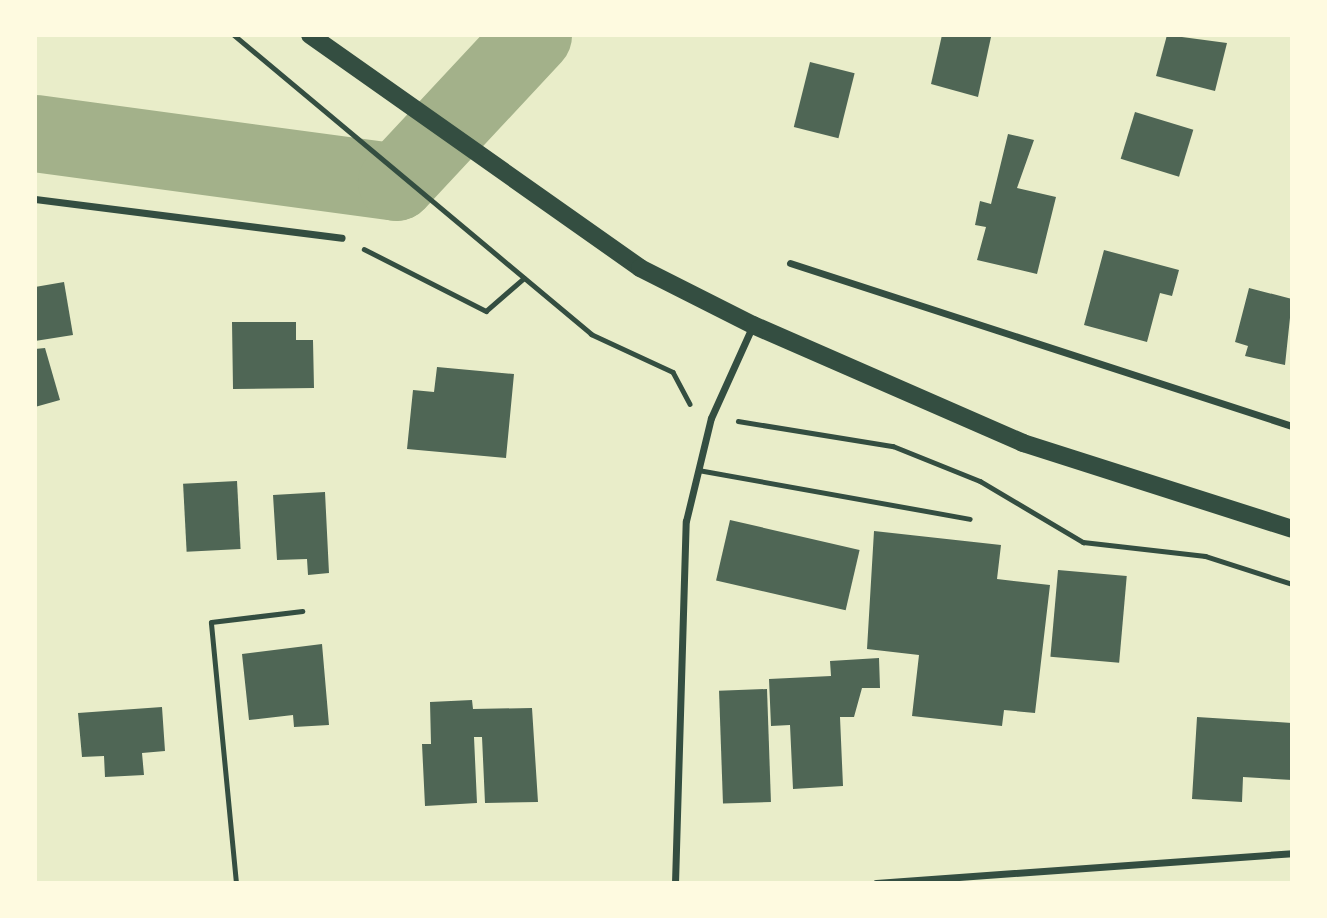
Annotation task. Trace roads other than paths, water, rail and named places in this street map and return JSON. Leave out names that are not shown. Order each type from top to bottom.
[{"type":"main road","points":[[316,40],[640,268],[753,325],[1012,438],[1292,529]]},
{"type":"street","points":[[35,199],[342,238]]},
{"type":"street","points":[[790,263],[1292,426]]},
{"type":"street","points":[[675,883],[687,521],[713,413],[753,325]]},
{"type":"street","points":[[876,883],[1292,853]]},
{"type":"lane","points":[[698,470],[970,519]]},
{"type":"lane","points":[[236,883],[211,622],[302,611]]},
{"type":"waterway","points":[[35,133],[396,182],[533,35]]}]
